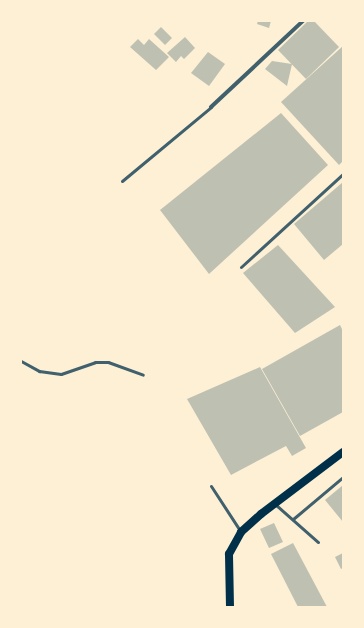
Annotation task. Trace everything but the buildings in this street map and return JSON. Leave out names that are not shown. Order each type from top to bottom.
[{"type":"main road","points":[[230,607],[229,554],[241,532],[275,503],[343,452]]},
{"type":"street","points":[[211,107],[303,21]]},
{"type":"lane","points":[[122,181],[211,107]]},
{"type":"lane","points":[[241,267],[343,174]]},
{"type":"lane","points":[[21,361],[38,371],[61,374],[95,362],[108,362],[143,375]]},
{"type":"lane","points":[[293,519],[343,477]]},
{"type":"lane","points":[[212,486],[241,532]]},
{"type":"lane","points":[[275,503],[318,542]]}]
